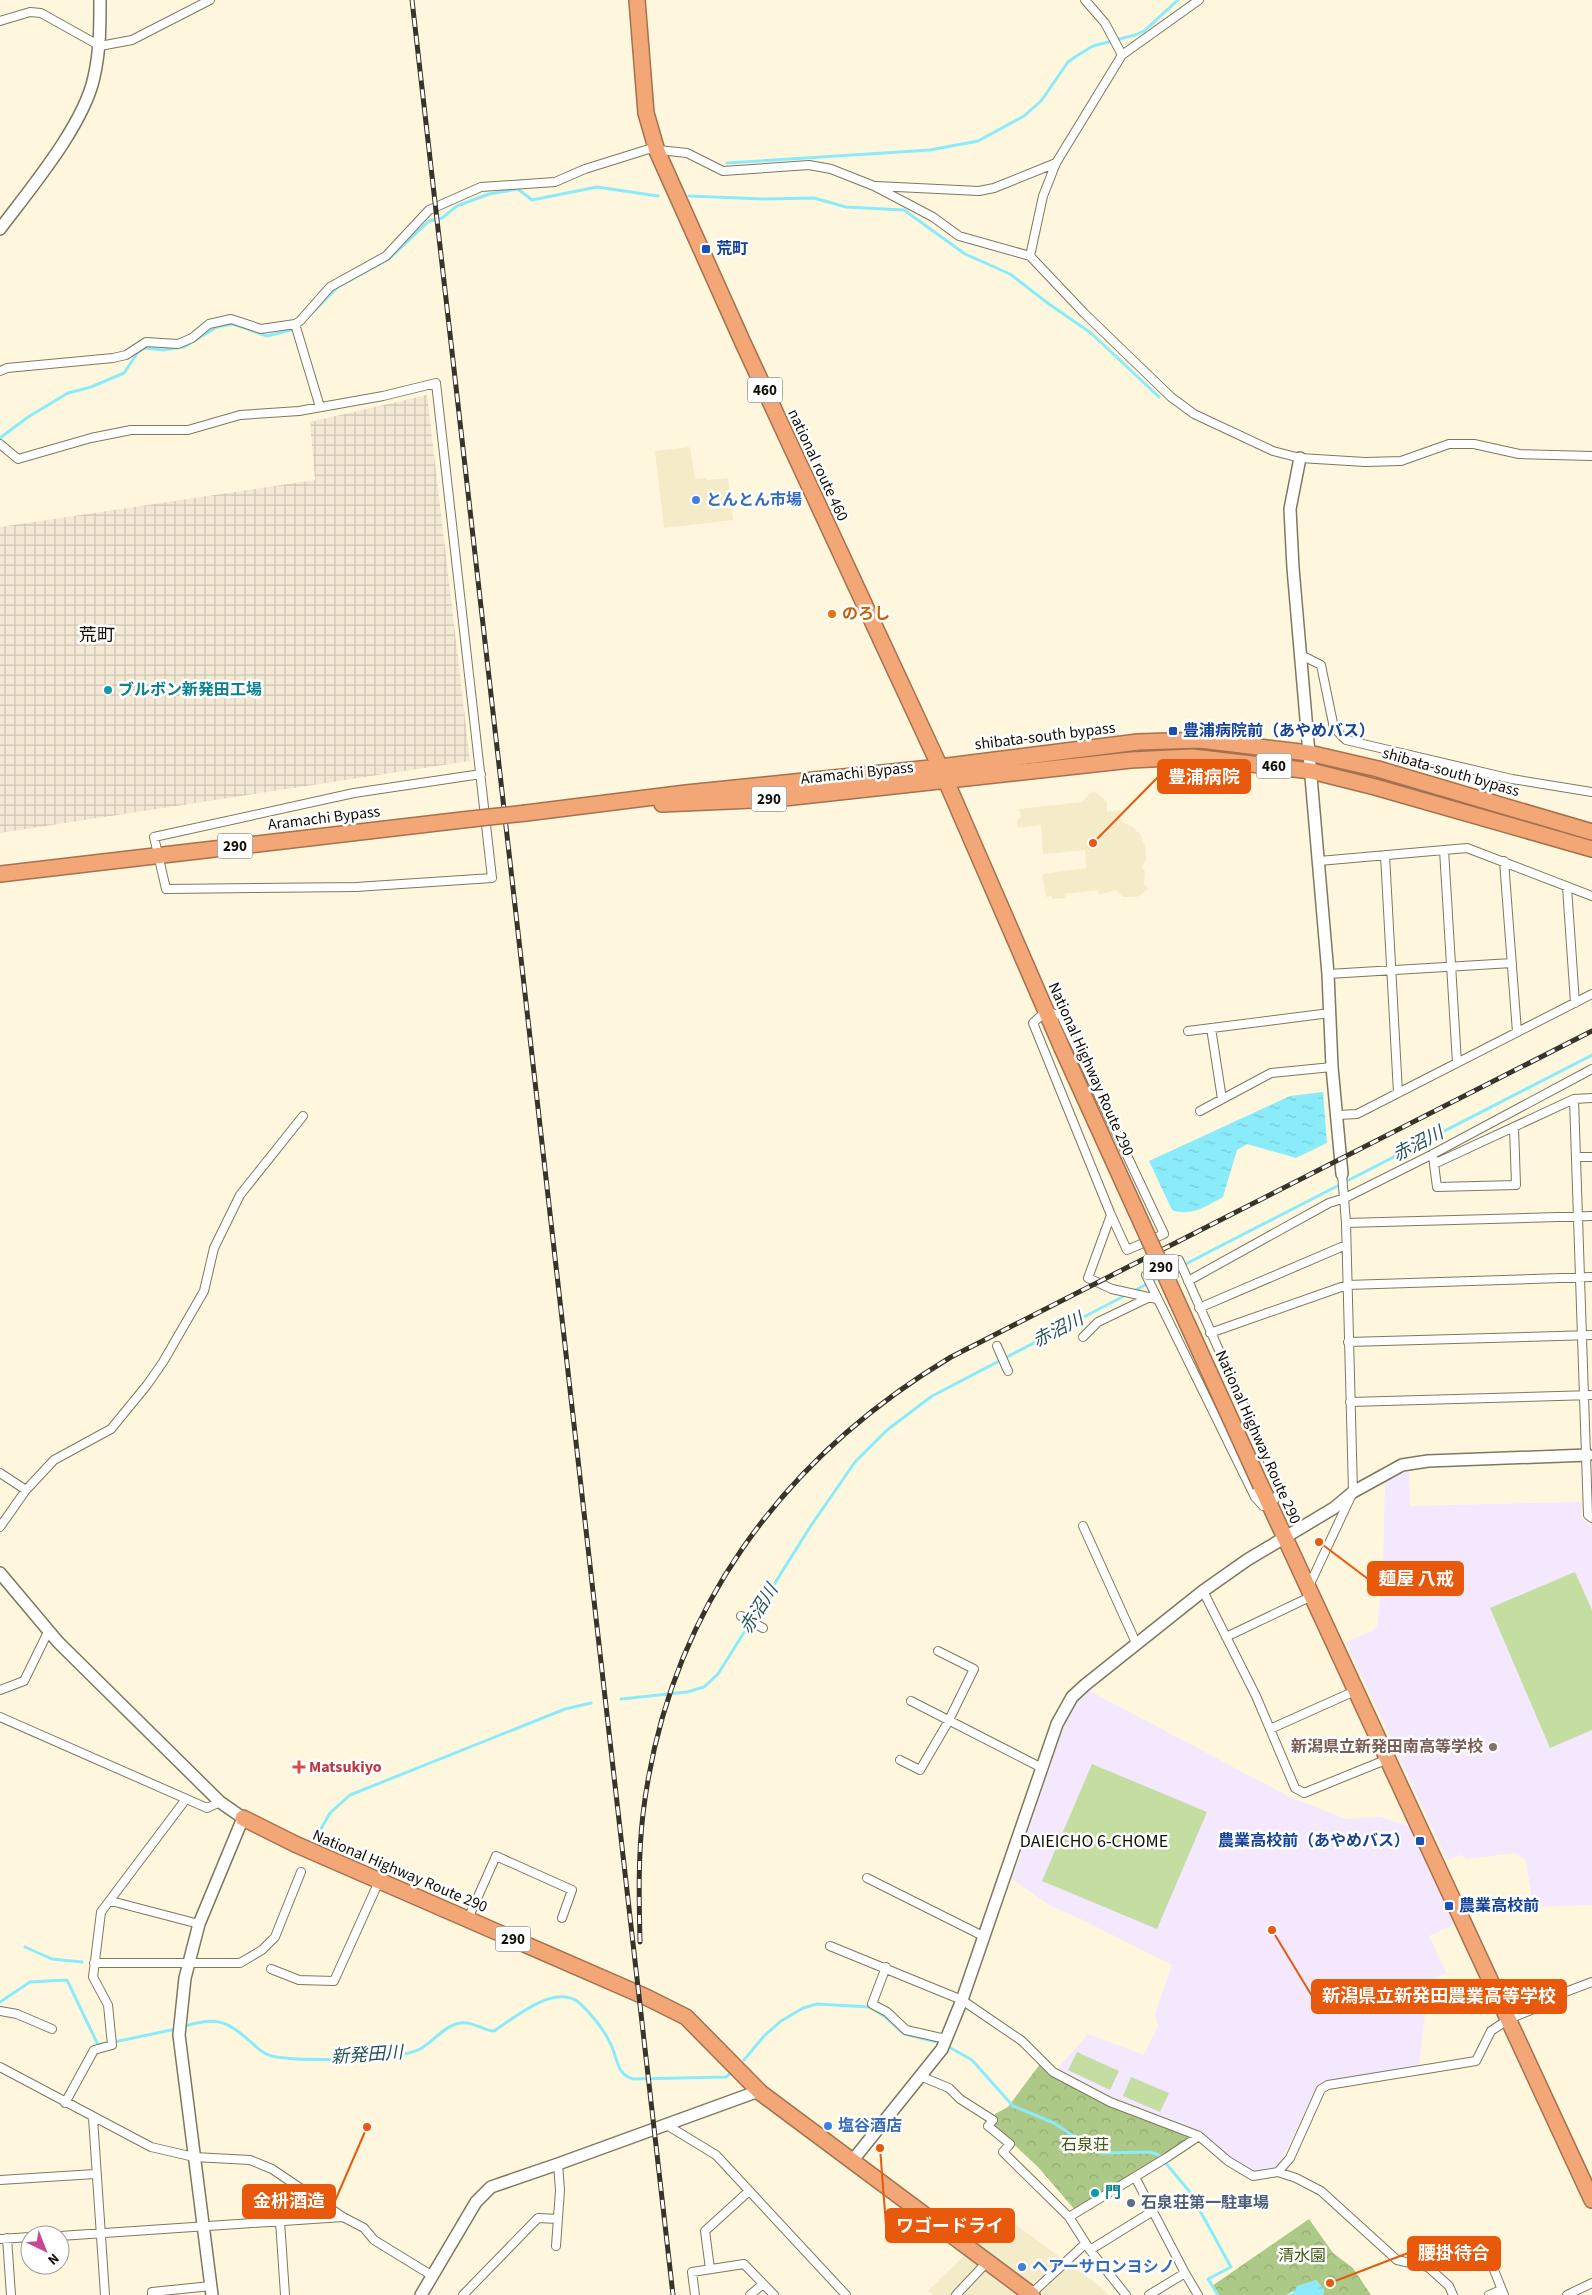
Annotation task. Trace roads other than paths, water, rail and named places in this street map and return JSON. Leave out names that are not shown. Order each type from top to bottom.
[{"type":"highway","name":"national route 460","points":[[638,0],[646,113],[657,151],[747,352],[940,766]]},
{"type":"highway","name":"shibata-south bypass","points":[[940,766],[1138,742],[1169,740],[1231,742],[1309,753],[1378,769],[1592,832]]},
{"type":"highway","name":"shibata-south bypass","points":[[946,782],[1165,757],[1222,759],[1311,771],[1592,849]]},
{"type":"highway","name":"National Highway Route 290","points":[[940,766],[1045,1012],[1261,1486],[1591,2194]]},
{"type":"highway","name":"Aramachi Bypass","points":[[0,874],[592,806],[686,793],[940,766]]},
{"type":"highway","name":"Aramachi Bypass","points":[[592,806],[689,804],[775,799],[946,782]]},
{"type":"highway","name":"National Highway Route 290","points":[[243,1818],[295,1844],[380,1879],[646,1997],[686,2017],[761,2093],[1031,2294]]},
{"type":"street","points":[[0,230],[43,172],[79,117],[94,79],[100,46],[100,0]]},
{"type":"street","points":[[0,21],[30,12],[41,13],[100,46],[132,40],[210,0]]},
{"type":"street","points":[[1085,0],[1105,23],[1122,55]]},
{"type":"street","points":[[1030,256],[1043,196],[1056,163],[1122,55],[1199,0]]},
{"type":"street","points":[[0,371],[7,368],[113,358],[126,355],[146,342],[178,344],[192,338],[209,324],[230,319],[261,329],[294,324],[300,320],[330,287],[386,256],[429,210],[481,187],[555,182],[649,149],[686,153],[723,171],[809,165],[831,169],[874,186],[933,217],[959,236],[1030,256],[1084,313],[1171,397],[1194,414],[1273,451],[1300,458],[1365,462],[1401,461],[1449,444],[1474,444],[1519,454],[1592,456]]},
{"type":"street","points":[[874,186],[978,191],[994,188],[1056,163]]},
{"type":"street","points":[[294,324],[320,406]]},
{"type":"street","points":[[0,444],[18,459],[91,438],[131,430],[188,430],[240,415],[299,411],[383,396],[436,383],[481,774],[492,878],[356,886],[166,889],[154,837],[354,793],[481,774]]},
{"type":"street","points":[[1226,1637],[1310,1592],[1353,1492],[1345,1198],[1332,1067],[1328,974],[1290,509],[1300,458]]},
{"type":"street","points":[[1301,655],[1321,665],[1334,728],[1346,740],[1512,779],[1592,792]]},
{"type":"street","points":[[1318,861],[1467,848],[1592,896]]},
{"type":"street","points":[[1444,850],[1457,1063]]},
{"type":"street","points":[[1385,854],[1398,1093]]},
{"type":"street","points":[[1504,861],[1517,1032]]},
{"type":"street","points":[[1568,887],[1575,1003]]},
{"type":"street","points":[[1328,974],[1512,963]]},
{"type":"street","points":[[1338,1114],[1357,1114],[1592,994]]},
{"type":"street","points":[[1045,1012],[1061,1015],[1164,1234],[1127,1250],[1111,1215],[1033,1024],[1045,1012]]},
{"type":"street","points":[[1188,1031],[1330,1013]]},
{"type":"street","points":[[1211,1028],[1222,1099]]},
{"type":"street","points":[[1200,1111],[1271,1074],[1332,1067]]},
{"type":"street","points":[[1188,1281],[1329,1203],[1345,1198],[1433,1154],[1592,1069]]},
{"type":"street","points":[[1434,1164],[1574,1099],[1592,1098]]},
{"type":"street","points":[[1574,1099],[1583,1335],[1589,1395],[1588,1515],[1592,1518]]},
{"type":"street","points":[[0,1527],[26,1490],[54,1460],[111,1429],[164,1362],[204,1291],[214,1248],[240,1195],[303,1116]]},
{"type":"street","points":[[1433,1154],[1437,1186],[1516,1185],[1514,1127]]},
{"type":"street","points":[[1576,1158],[1592,1157]]},
{"type":"street","points":[[1111,1215],[1088,1278],[1112,1289],[1154,1298]]},
{"type":"street","points":[[1346,1223],[1592,1216]]},
{"type":"street","points":[[1199,1308],[1346,1245]]},
{"type":"street","points":[[1179,1260],[1188,1281],[1280,1488],[1278,1496],[1270,1505],[1263,1506],[1255,1497],[1154,1298],[1146,1274],[1159,1266],[1179,1260]]},
{"type":"street","points":[[1210,1333],[1346,1285],[1592,1278]]},
{"type":"street","points":[[1083,1337],[1098,1322],[1154,1298]]},
{"type":"street","points":[[1348,1342],[1592,1335]]},
{"type":"street","points":[[997,1346],[1008,1370]]},
{"type":"street","points":[[1350,1402],[1589,1395]]},
{"type":"street","points":[[852,2160],[944,2044],[962,2000],[1057,1724],[1072,1698],[1085,1685],[1203,1591],[1284,1536],[1334,1508],[1353,1492],[1402,1465],[1428,1461],[1590,1455]]},
{"type":"street","points":[[0,1473],[26,1490]]},
{"type":"street","points":[[1083,1526],[1136,1645]]},
{"type":"street","points":[[0,1573],[13,1586],[48,1632],[220,1802],[243,1818],[199,1924],[185,1978],[179,2035],[211,2291],[152,2292],[152,2295]]},
{"type":"street","points":[[1203,1591],[1256,1696],[1295,1788],[1304,1793],[1388,1759]]},
{"type":"street","points":[[741,1616],[763,1628]]},
{"type":"street","points":[[0,1690],[24,1681],[48,1632]]},
{"type":"street","points":[[900,1760],[920,1770],[948,1722],[974,1669],[938,1651]]},
{"type":"street","points":[[1270,1729],[1355,1691]]},
{"type":"street","points":[[911,1701],[948,1722],[1042,1768]]},
{"type":"street","points":[[0,1717],[207,1808],[220,1802]]},
{"type":"street","points":[[65,2103],[94,2050],[112,2045],[108,2005],[93,1977],[101,1912],[186,1799]]},
{"type":"street","points":[[468,1919],[496,1856],[572,1890],[562,1918]]},
{"type":"street","points":[[94,1963],[240,1963],[262,1950],[275,1936],[301,1872]]},
{"type":"street","points":[[867,1878],[983,1936]]},
{"type":"street","points":[[271,1969],[299,1980],[334,1981],[380,1879]]},
{"type":"street","points":[[111,1901],[199,1924]]},
{"type":"street","points":[[830,1946],[886,1967],[962,2000],[1022,2041],[1053,2072],[1110,2102],[1199,2136],[1228,2161],[1253,2176],[1278,2172],[1296,2178],[1321,2191],[1396,2260],[1428,2267],[1449,2286],[1453,2295]]},
{"type":"street","points":[[886,1967],[872,2004],[887,2012],[906,2030],[944,2044]]},
{"type":"street","points":[[1278,2172],[1290,2158],[1321,2090],[1328,2085],[1476,2061],[1491,2030],[1509,2019],[1560,1998],[1560,1994],[1592,1982]]},
{"type":"street","points":[[0,2011],[17,2014],[52,2029]]},
{"type":"street","points":[[0,2067],[93,2118],[151,2147],[194,2157],[250,2160],[272,2169],[343,2217],[364,2228],[374,2240],[431,2274]]},
{"type":"street","points":[[920,2076],[949,2088],[960,2099],[993,2120],[988,2126],[1010,2144],[1003,2152],[1069,2217],[1087,2247],[1126,2295]]},
{"type":"street","points":[[421,2295],[431,2274],[476,2202],[491,2186],[558,2164],[756,2092],[761,2093]]},
{"type":"street","points":[[93,2118],[105,2295]]},
{"type":"street","points":[[665,2124],[716,2155],[846,2295]]},
{"type":"street","points":[[1069,2217],[1164,2160],[1199,2136]]},
{"type":"street","points":[[556,2246],[560,2190],[558,2164]]},
{"type":"street","points":[[0,2180],[96,2174]]},
{"type":"street","points":[[1135,2177],[1198,2295]]},
{"type":"street","points":[[710,2269],[705,2231],[749,2190]]},
{"type":"street","points":[[1031,2294],[1087,2247],[1153,2211]]},
{"type":"street","points":[[70,2236],[343,2217]]},
{"type":"street","points":[[463,2295],[538,2218],[558,2219]]},
{"type":"street","points":[[280,2221],[285,2295]]},
{"type":"street","points":[[11,2295],[3,2239],[20,2238]]},
{"type":"street","points":[[956,2295],[988,2262]]},
{"type":"street","points":[[695,2295],[692,2272],[744,2264],[774,2295]]},
{"type":"street","points":[[1489,2295],[1502,2293],[1494,2270]]},
{"type":"street","points":[[1149,2295],[1185,2273]]},
{"type":"street","points":[[1567,2295],[1592,2283]]},
{"type":"street","points":[[750,2295],[763,2284]]},
{"type":"water","points":[[1323,1092],[1327,1143],[1296,1158],[1247,1144],[1237,1150],[1223,1197],[1199,1210],[1179,1212],[1172,1210],[1149,1161],[1290,1096]]},
{"type":"water","points":[[1316,2280],[1324,2290],[1323,2295],[1286,2295],[1293,2293],[1297,2286]]},
{"type":"waterway","points":[[727,163],[930,150],[978,141],[1024,116],[1041,101],[1068,62],[1093,46],[1144,31],[1178,0]]},
{"type":"waterway","points":[[307,318],[338,287],[389,259],[429,221],[442,218],[457,206],[489,194],[518,189],[532,200],[597,187],[658,196]]},
{"type":"waterway","points":[[689,196],[764,199],[814,198],[846,207],[904,210],[965,254],[1010,274],[1091,333],[1159,397]]},
{"type":"waterway","points":[[0,438],[28,417],[68,393],[91,387],[124,373],[138,352],[145,348],[163,350],[184,347],[217,327],[233,324],[267,336],[291,330]]},
{"type":"waterway","name":"赤沼川","points":[[1170,1272],[1592,1055]]},
{"type":"waterway","name":"赤沼川","points":[[1132,1292],[1162,1276]]},
{"type":"waterway","name":"赤沼川","points":[[621,1699],[687,1692],[704,1687],[718,1674],[810,1527],[855,1462],[887,1430],[932,1396],[1126,1295]]},
{"type":"waterway","name":"赤沼川","points":[[314,1841],[330,1813],[350,1795],[565,1709],[591,1703]]},
{"type":"waterway","name":"赤沼川","points":[[25,1947],[52,1959],[82,1962]]},
{"type":"waterway","name":"新発田川","points":[[0,2002],[30,1982],[67,1980],[98,2045],[105,2043]]},
{"type":"waterway","name":"新発田川","points":[[182,2027],[204,2022],[221,2022],[236,2030],[263,2052],[276,2057],[306,2059],[372,2058],[409,2053],[420,2049],[455,2024],[470,2023],[494,2031],[534,2005],[556,1997],[567,1997],[577,2001],[586,2009],[606,2034],[621,2071],[628,2077],[634,2079],[726,2077],[731,2073]]},
{"type":"waterway","name":"新発田川","points":[[744,2060],[764,2036],[781,2021],[803,2008],[817,2004],[870,2007],[884,2016],[904,2034],[941,2043]]},
{"type":"waterway","name":"新発田川","points":[[114,2042],[176,2029]]},
{"type":"waterway","name":"新発田川","points":[[947,2046],[972,2060],[1013,2106],[1054,2123],[1093,2149],[1102,2153],[1150,2152],[1159,2155],[1189,2191],[1231,2267],[1208,2279],[1218,2295]]},
{"type":"railway","points":[[412,0],[673,2295]]},
{"type":"railway","points":[[640,1942],[639,1894],[643,1814],[656,1741],[677,1673],[706,1608],[742,1549],[785,1494],[835,1443],[890,1398],[951,1357],[1592,1031]]},
{"type":"place","name":"荒町","points":[[706,249]]},
{"type":"place","name":"とんとん市場","points":[[696,500]]},
{"type":"place","name":"のろし","points":[[832,614]]},
{"type":"place","name":"ブルボン新発田工場","points":[[108,690]]},
{"type":"place","name":"豊浦病院前（あやめバス）","points":[[1173,731]]},
{"type":"place","name":"豊浦病院","points":[[1093,843]]},
{"type":"place","name":"麺屋 八戒","points":[[1319,1542]]},
{"type":"place","name":"新潟県立新発田南高等学校","points":[[1493,1747]]},
{"type":"place","name":"Matsukiyo","points":[[299,1767]]},
{"type":"place","name":"農業高校前（あやめバス）","points":[[1420,1841]]},
{"type":"place","name":"農業高校前","points":[[1449,1906]]},
{"type":"place","name":"新潟県立新発田農業高等学校","points":[[1272,1930]]},
{"type":"place","name":"塩谷酒店","points":[[828,2126]]},
{"type":"place","name":"金枡酒造","points":[[367,2127]]},
{"type":"place","name":"ワゴードライ","points":[[880,2148]]},
{"type":"place","name":"門","points":[[1095,2193]]},
{"type":"place","name":"石泉荘第一駐車場","points":[[1131,2203]]},
{"type":"place","name":"ヘアーサロンヨシノ","points":[[1022,2267]]},
{"type":"place","name":"腰掛待合","points":[[1330,2283]]},
{"type":"district","name":"荒町","points":[[97,635]]},
{"type":"district","name":"DAIEICHO 6-CHOME","points":[[1094,1841]]},
{"type":"park label","name":"石泉荘","points":[[1085,2145]]},
{"type":"park label","name":"清水園","points":[[1302,2256]]}]
